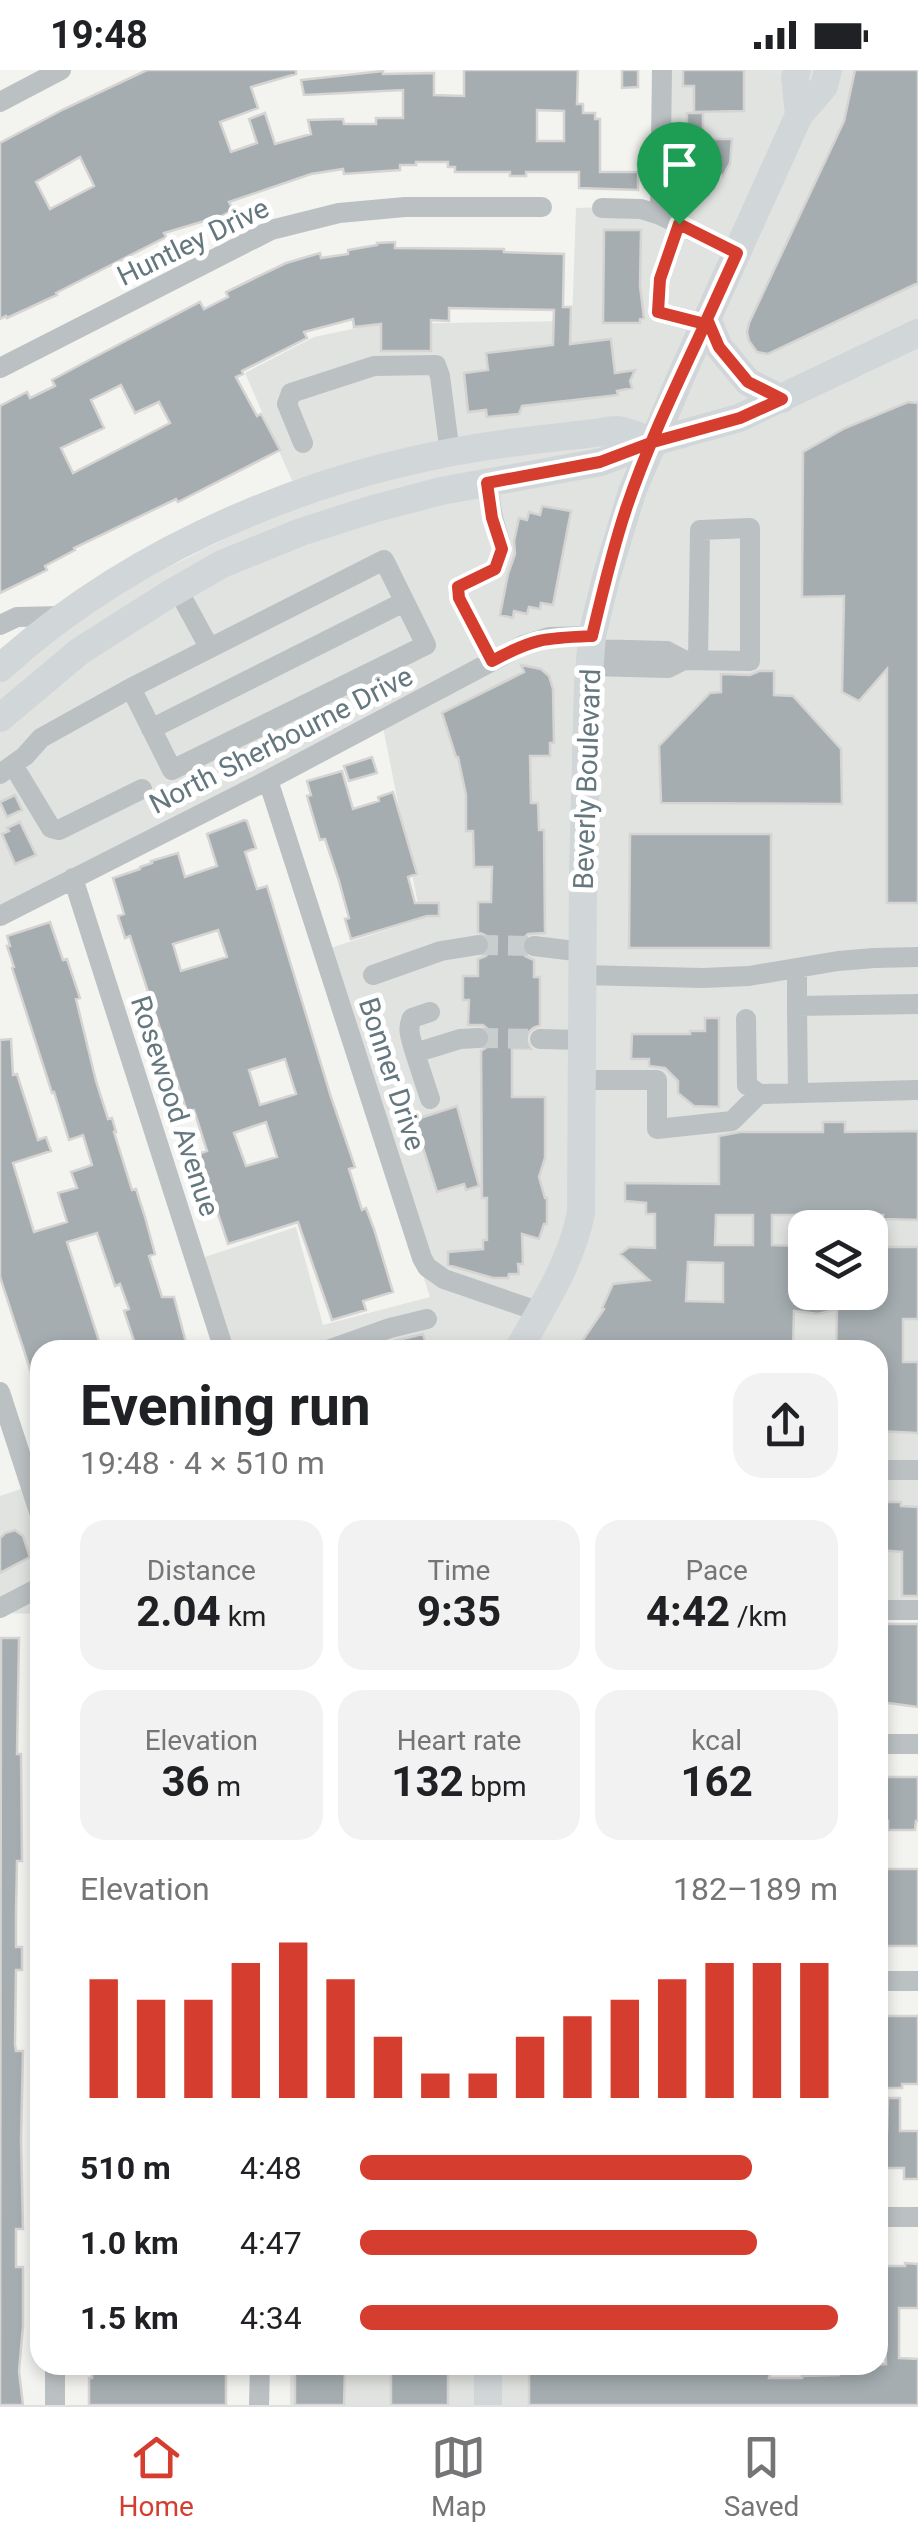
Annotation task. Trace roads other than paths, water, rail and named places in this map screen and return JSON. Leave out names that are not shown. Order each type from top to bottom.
[{"type":"main road","name":"Beverly Boulevard","points":[[797,70],[799,115]]},
{"type":"main road","name":"Beverly Boulevard","points":[[524,1340],[556,1283],[577,1234],[580,1212],[591,651],[606,578],[626,508],[653,442],[799,115],[824,86],[828,70]]},
{"type":"main road","points":[[706,321],[719,347],[748,382],[782,399]]},
{"type":"main road","points":[[0,718],[80,651],[222,564],[374,508],[441,491],[600,462],[653,442],[740,418],[918,333]]},
{"type":"main road","points":[[0,668],[84,601],[149,560],[233,519],[321,487],[398,465],[494,445],[617,430],[653,442]]},
{"type":"main road","points":[[488,2375],[488,2405]]},
{"type":"street","points":[[0,102],[61,70]]},
{"type":"street","points":[[662,70],[670,220],[658,312],[706,321]]},
{"type":"street","name":"Huntley Drive","points":[[0,368],[271,230],[355,211],[542,207]]},
{"type":"street","points":[[602,208],[641,209],[737,253]]},
{"type":"street","points":[[303,443],[287,404],[291,393],[374,366],[436,366],[450,454]]},
{"type":"street","points":[[487,483],[502,549],[495,569],[458,587],[459,598],[492,661]]},
{"type":"street","name":"North Sherbourne Drive","points":[[0,916],[535,640],[549,638],[668,668],[691,660],[750,661],[750,528],[700,530],[691,660]]},
{"type":"street","points":[[131,688],[172,770],[426,644],[384,560],[203,650],[131,688],[41,738],[7,770],[50,828],[58,830],[142,789]]},
{"type":"street","points":[[173,592],[203,650]]},
{"type":"street","points":[[152,729],[404,602]]},
{"type":"street","points":[[0,624],[17,617],[64,616]]},
{"type":"street","name":"Bonner Drive","points":[[268,780],[422,1258],[444,1279],[540,1312]]},
{"type":"street","name":"Rosewood Avenue","points":[[73,878],[221,1340]]},
{"type":"street","points":[[374,975],[441,950],[478,945]]},
{"type":"street","points":[[534,946],[583,964],[703,978],[749,976],[856,959],[918,958]]},
{"type":"street","points":[[797,968],[798,1093]]},
{"type":"street","points":[[797,1006],[918,1004]]},
{"type":"street","points":[[430,1012],[412,1018],[408,1030],[430,1100]]},
{"type":"street","points":[[746,1020],[746,1085],[759,1094],[918,1090]]},
{"type":"street","points":[[415,1053],[460,1039],[478,1038]]},
{"type":"street","points":[[540,1039],[582,1040]]},
{"type":"street","points":[[582,1080],[658,1080],[656,1129],[732,1121],[759,1094]]},
{"type":"street","points":[[356,1340],[426,1319]]},
{"type":"street","points":[[0,1392],[30,1485]]},
{"type":"street","points":[[888,1470],[918,1470]]},
{"type":"street","points":[[0,1608],[30,1592]]},
{"type":"street","points":[[888,1610],[918,1610]]},
{"type":"street","points":[[888,1744],[918,1744]]},
{"type":"street","points":[[888,1981],[918,1980]]},
{"type":"street","points":[[888,2217],[918,2217]]},
{"type":"street","points":[[55,2375],[55,2405]]},
{"type":"street","points":[[260,2375],[260,2405]]},
{"type":"tunnel","points":[[478,945],[534,946]]},
{"type":"tunnel","points":[[478,1038],[540,1039]]}]
